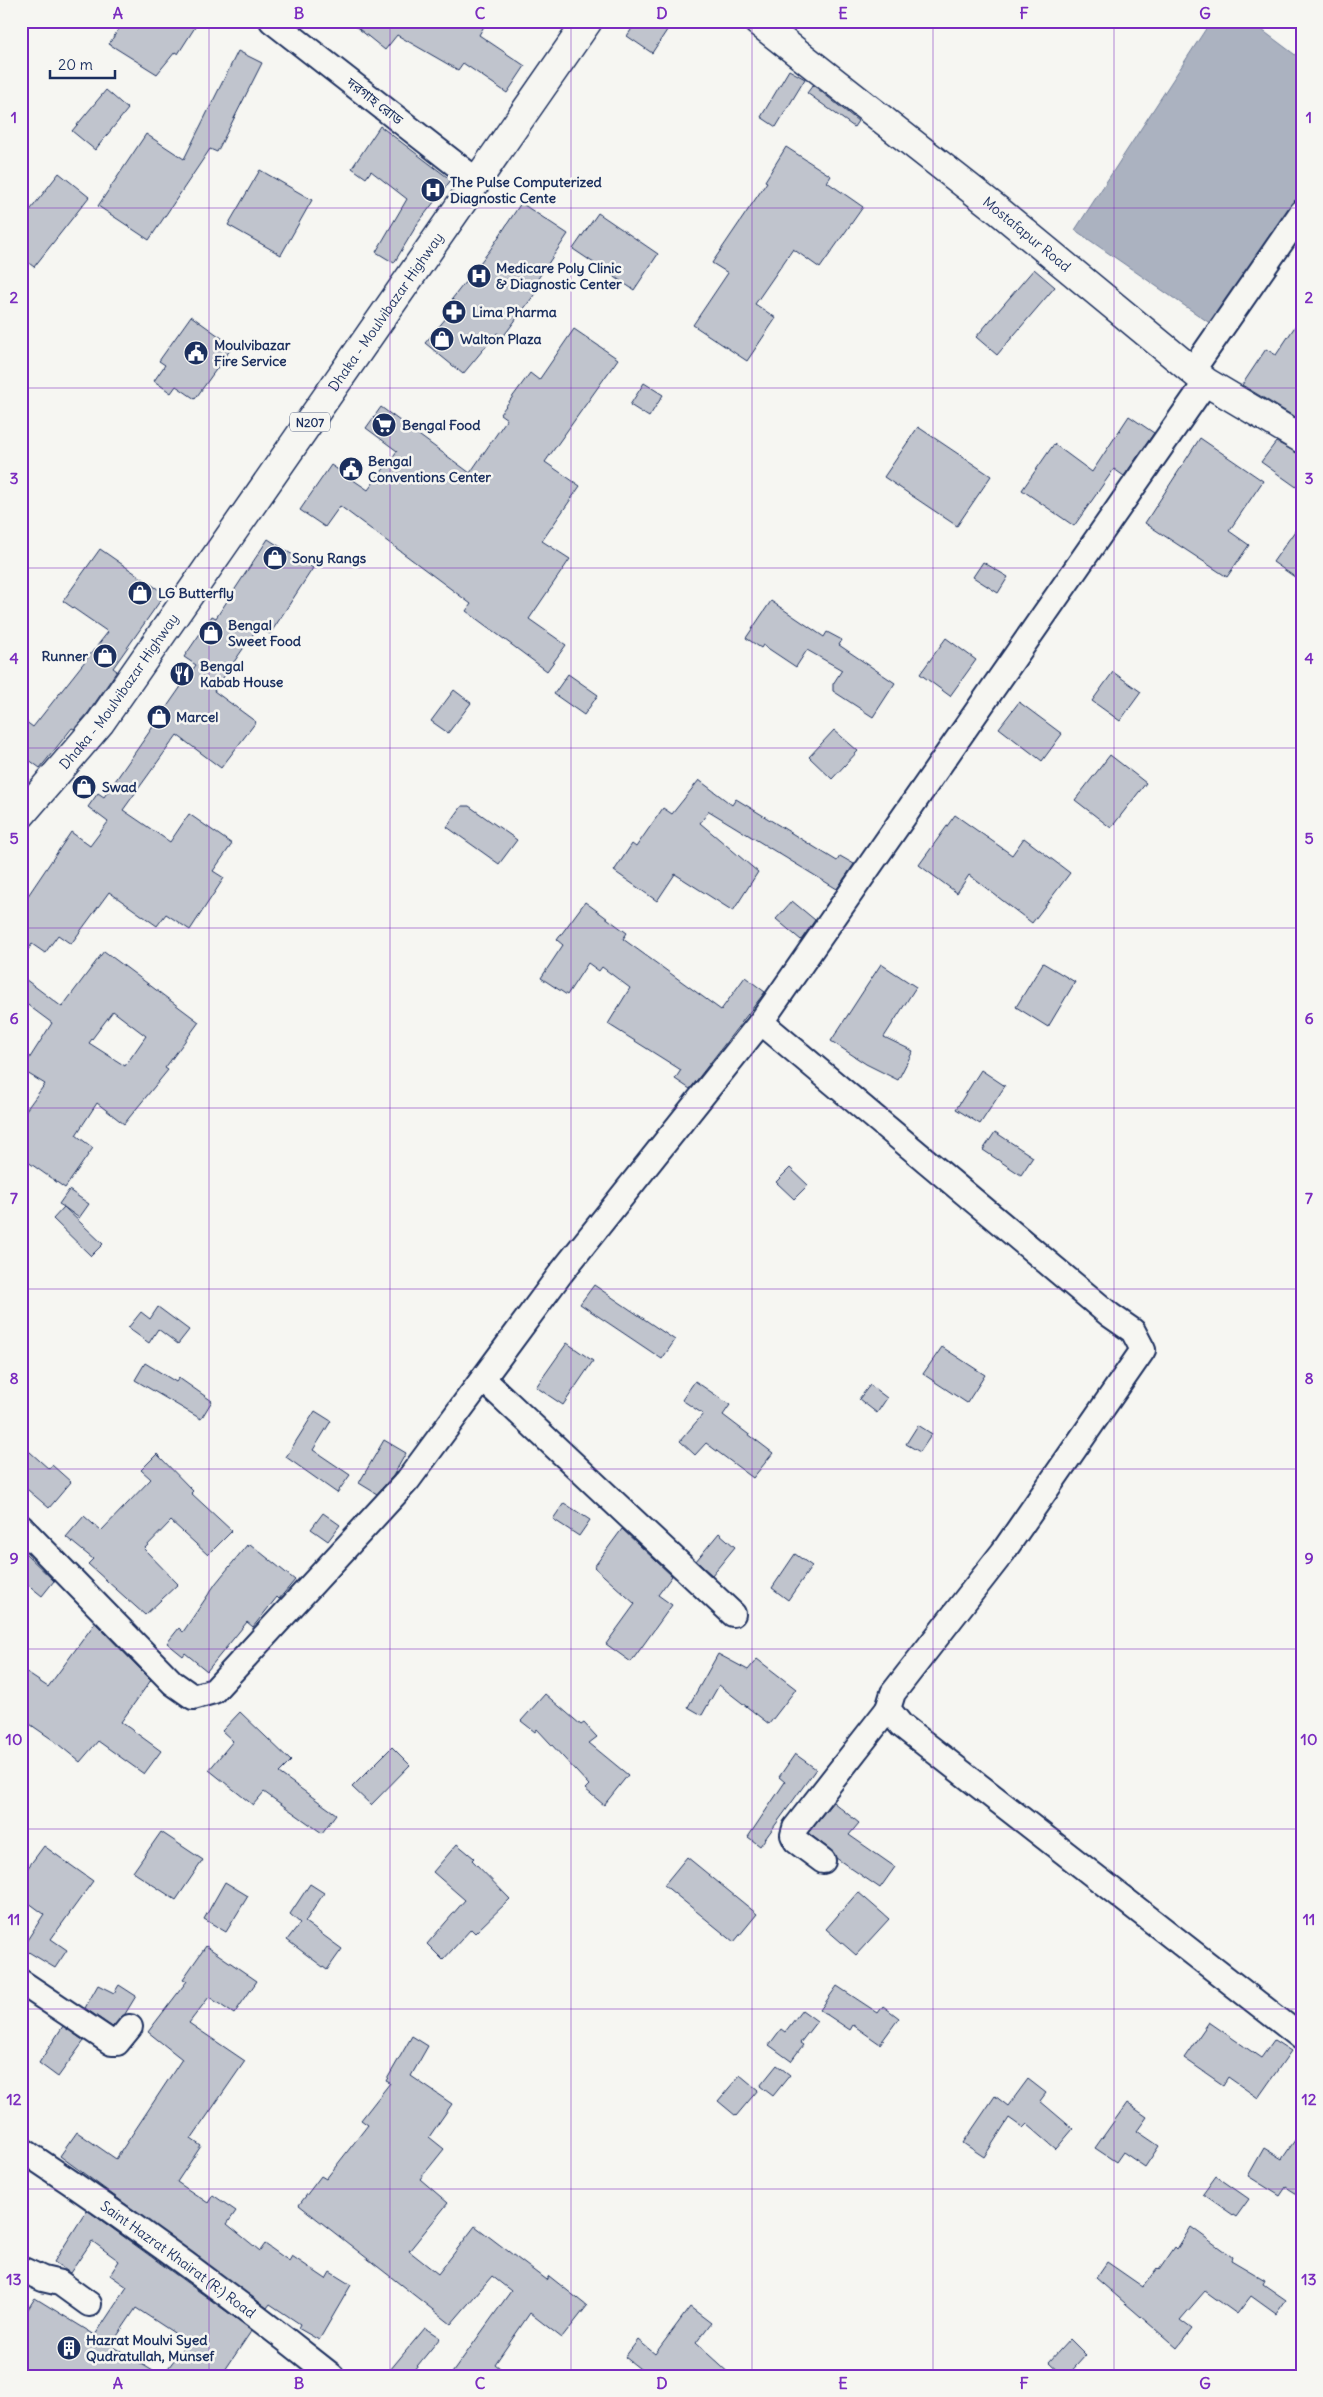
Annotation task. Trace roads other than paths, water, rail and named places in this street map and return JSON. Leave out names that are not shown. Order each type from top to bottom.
[{"type":"main road","name":"Dhaka - Moulvibazar Highway","points":[[21,815],[100,724],[588,21]]},
{"type":"main road","name":"Mostafapur Road","points":[[757,21],[999,211],[1199,377],[1302,439]]},
{"type":"street","name":"দরগাহ রোড","points":[[272,21],[477,181]]},
{"type":"street","points":[[21,1527],[173,1683],[193,1697],[214,1691],[408,1480],[561,1273],[761,1022],[1199,377],[1302,212]]},
{"type":"street","points":[[761,1022],[1110,1315],[1133,1331],[1142,1350],[1003,1552],[893,1693],[888,1709],[795,1828],[793,1834],[796,1841],[823,1861]]},
{"type":"street","points":[[483,1379],[733,1614]]},
{"type":"street","points":[[888,1709],[901,1725],[1302,2038]]},
{"type":"street","points":[[21,1982],[112,2043],[117,2043],[130,2027]]},
{"type":"street","name":"Saint Hazrat Khairat (R:) Road","points":[[21,2149],[136,2227],[254,2314],[332,2376]]},
{"type":"street","points":[[21,2269],[60,2283],[89,2304]]},
{"type":"place","name":"The Pulse Computerized Diagnostic Cente","points":[[433,190]]},
{"type":"place","name":"Medicare Poly Clinic & Diagnostic Center","points":[[479,276]]},
{"type":"place","name":"Lima Pharma","points":[[454,312]]},
{"type":"place","name":"Walton Plaza","points":[[442,339]]},
{"type":"place","name":"Moulvibazar Fire Service","points":[[196,353]]},
{"type":"place","name":"Bengal Food","points":[[384,425]]},
{"type":"place","name":"Bengal Conventions Center","points":[[351,469]]},
{"type":"place","name":"Sony Rangs","points":[[275,558]]},
{"type":"place","name":"LG Butterfly","points":[[140,593]]},
{"type":"place","name":"Bengal Sweet Food","points":[[211,633]]},
{"type":"place","name":"Runner","points":[[105,656]]},
{"type":"place","name":"Bengal Kabab House","points":[[182,674]]},
{"type":"place","name":"Marcel","points":[[159,717]]},
{"type":"place","name":"Swad","points":[[84,787]]},
{"type":"place","name":"Hazrat Moulvi Syed Qudratullah, Munsef","points":[[69,2348]]}]
